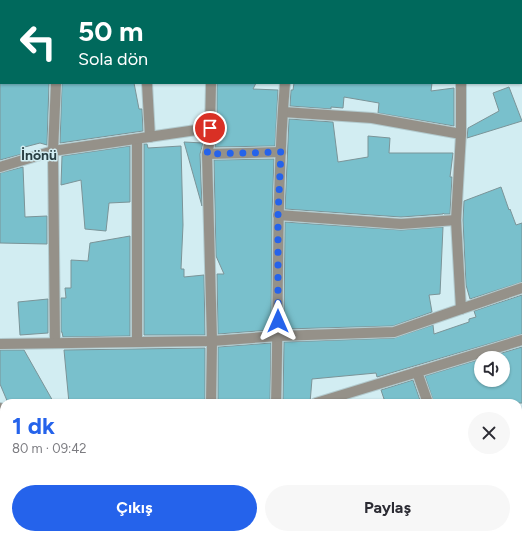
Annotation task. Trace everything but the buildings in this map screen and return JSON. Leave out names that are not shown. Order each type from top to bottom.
[{"type":"street","points":[[55,343],[53,151],[56,84]]},
{"type":"street","points":[[147,84],[150,137]]},
{"type":"street","points":[[211,399],[212,341],[207,154],[212,131],[210,128],[212,84]]},
{"type":"street","points":[[276,399],[278,336],[278,215],[285,84]]},
{"type":"street","points":[[460,309],[456,220],[461,134],[461,84]]},
{"type":"street","points":[[283,112],[372,118],[461,134]]},
{"type":"street","points":[[0,167],[53,151],[210,128]]},
{"type":"street","points":[[136,139],[137,342]]},
{"type":"street","points":[[207,154],[281,152]]},
{"type":"street","points":[[278,215],[401,224],[456,220]]},
{"type":"street","points":[[0,344],[212,341],[278,336],[394,332],[522,288]]},
{"type":"street","points":[[345,399],[418,372],[522,340]]},
{"type":"street","points":[[418,372],[427,399]]},
{"type":"district","name":"İnönü","points":[[39,155]]},
{"type":"route","points":[[210,128],[212,131],[207,154],[281,152],[278,215],[278,321]]}]
